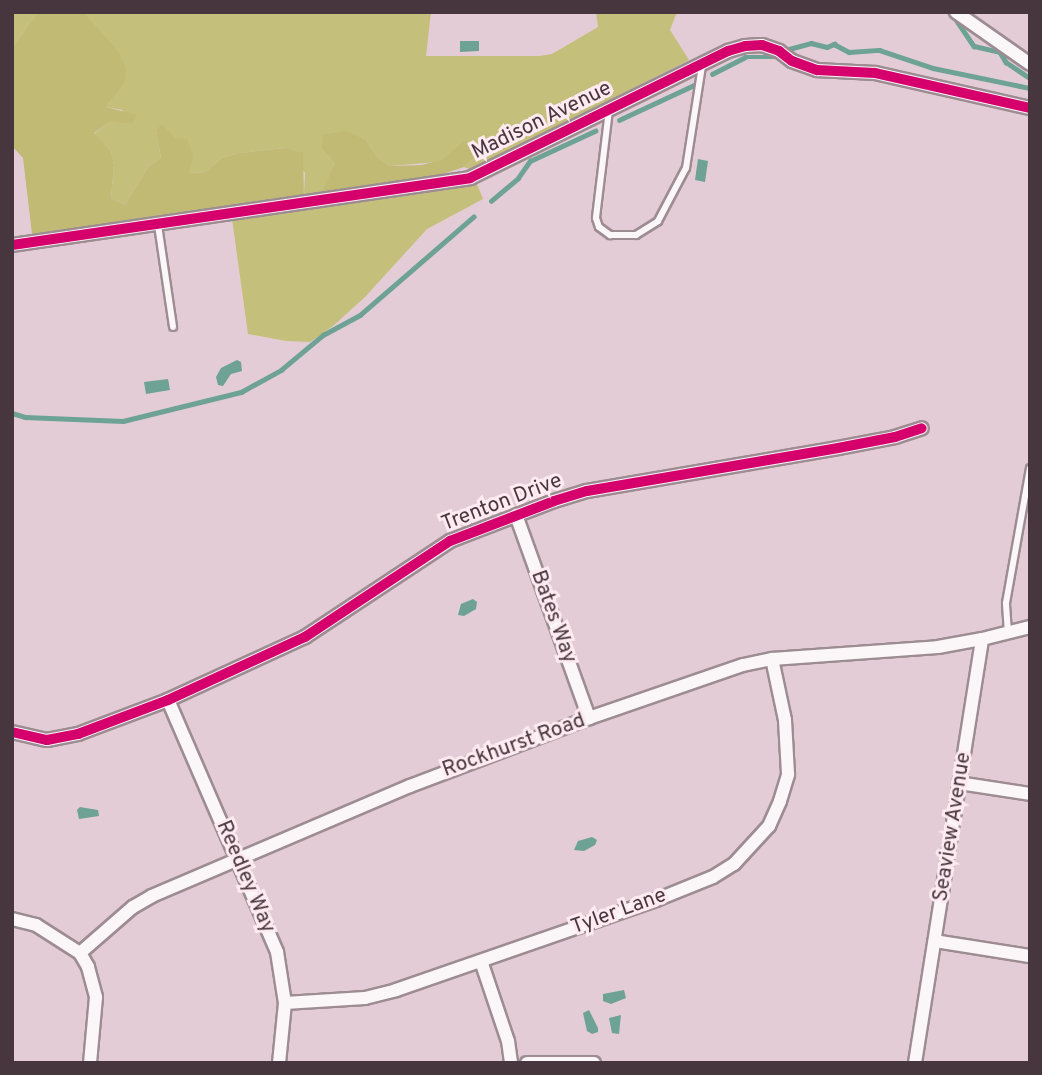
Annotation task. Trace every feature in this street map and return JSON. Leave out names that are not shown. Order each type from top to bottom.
[{"type":"street","points":[[956,12],[1030,64]]},
{"type":"street","name":"Madison Avenue","points":[[12,246],[470,178],[728,51],[762,45],[817,70],[876,73],[1030,108]]},
{"type":"street","name":"Trenton Drive","points":[[12,732],[47,740],[78,734],[168,700],[305,637],[450,541],[587,491],[838,448],[895,437],[922,428]]},
{"type":"street","name":"Bates Way","points":[[516,515],[589,718]]},
{"type":"street","points":[[982,639],[1030,627]]},
{"type":"street","name":"Rockhurst Road","points":[[80,953],[143,901],[456,767],[589,718],[743,665],[772,659],[939,647],[982,639]]},
{"type":"street","name":"Seaview Avenue","points":[[915,1063],[982,639]]},
{"type":"street","name":"Tyler Lane","points":[[285,1003],[365,998],[481,961],[713,877],[753,846],[769,826],[788,774],[789,746],[772,659]]},
{"type":"street","name":"Reedley Way","points":[[168,700],[277,952],[285,1003],[279,1063]]},
{"type":"street","points":[[960,783],[1030,794]]},
{"type":"street","points":[[12,919],[36,925],[80,953],[90,974],[96,997],[90,1063]]},
{"type":"street","points":[[935,941],[1030,956]]},
{"type":"street","points":[[481,961],[508,1041],[512,1063]]},
{"type":"street","points":[[527,1063],[594,1063]]},
{"type":"lane","points":[[609,110],[596,218],[599,227],[610,235],[636,235],[658,221],[686,168],[703,64]]},
{"type":"lane","points":[[158,224],[173,327]]},
{"type":"lane","points":[[1008,633],[1006,603],[1030,468]]},
{"type":"shaded area","points":[[12,12],[38,12],[12,48]]},
{"type":"shaded area","points":[[38,12],[83,12],[118,51],[126,68],[125,83],[106,107],[137,115],[131,124],[110,121],[94,133],[111,151],[114,165],[111,198],[125,205],[148,167],[161,158],[156,130],[162,124],[175,138],[187,139],[193,157],[189,173],[205,172],[222,158],[239,153],[285,148],[303,153],[304,197],[32,234],[23,158],[12,146],[12,48]]},
{"type":"shaded area","points":[[83,12],[431,12],[426,56],[539,56],[552,54],[598,27],[596,12],[677,12],[670,30],[689,60],[472,170],[464,167],[473,159],[390,166],[377,157],[366,140],[322,149],[335,164],[333,175],[322,192],[304,197],[305,173],[285,148],[239,153],[222,158],[205,172],[189,173],[175,139],[156,130],[161,158],[148,167],[125,205],[111,198],[114,165],[111,151],[94,134],[110,120],[131,124],[122,110],[106,107],[125,83],[97,29]]},
{"type":"shaded area","points":[[460,41],[479,41],[479,51],[460,52]]},
{"type":"shaded area","points":[[345,131],[366,140],[377,157],[390,166],[421,165],[442,160],[464,141],[475,147],[473,159],[464,167],[440,175],[322,192],[335,164],[322,149],[323,135]]},
{"type":"shaded area","points":[[698,159],[708,161],[705,182],[695,180]]},
{"type":"shaded area","points":[[477,184],[483,199],[427,229],[365,297],[333,326],[310,342],[248,334],[232,219]]},
{"type":"shaded area","points":[[237,360],[241,362],[242,371],[231,374],[223,386],[218,385],[216,377],[221,368]]},
{"type":"shaded area","points":[[168,379],[170,390],[146,394],[144,382]]},
{"type":"shaded area","points":[[473,599],[477,602],[476,609],[464,616],[458,615],[461,604]]},
{"type":"shaded area","points":[[80,807],[98,810],[99,816],[79,819],[77,810]]},
{"type":"shaded area","points":[[592,837],[597,840],[595,845],[584,851],[574,850],[578,841]]},
{"type":"shaded area","points":[[624,990],[626,998],[611,1004],[603,1001],[603,994]]},
{"type":"shaded area","points":[[589,1010],[598,1028],[598,1032],[592,1034],[587,1031],[583,1013]]},
{"type":"shaded area","points":[[621,1015],[619,1034],[612,1033],[609,1018]]},
{"type":"waterway","points":[[955,18],[974,46],[1000,52],[1006,62],[1030,78]]},
{"type":"waterway","points":[[789,49],[811,43],[827,47],[834,44],[849,52],[879,50],[933,68],[1030,88]]},
{"type":"waterway","points":[[712,74],[745,57],[776,57]]},
{"type":"waterway","points":[[619,120],[694,85]]},
{"type":"waterway","points":[[491,201],[518,178],[530,161],[595,131]]},
{"type":"waterway","points":[[12,413],[25,417],[123,421],[241,392],[281,370],[323,335],[360,315],[473,217]]},
{"type":"cycle path","points":[[12,245],[470,178],[728,51],[745,46],[762,45],[779,51],[792,61],[817,70],[875,73],[1030,108]]},
{"type":"cycle path","points":[[12,732],[47,740],[78,734],[168,700],[305,637],[450,541],[554,501],[587,491],[895,437],[922,428]]}]
